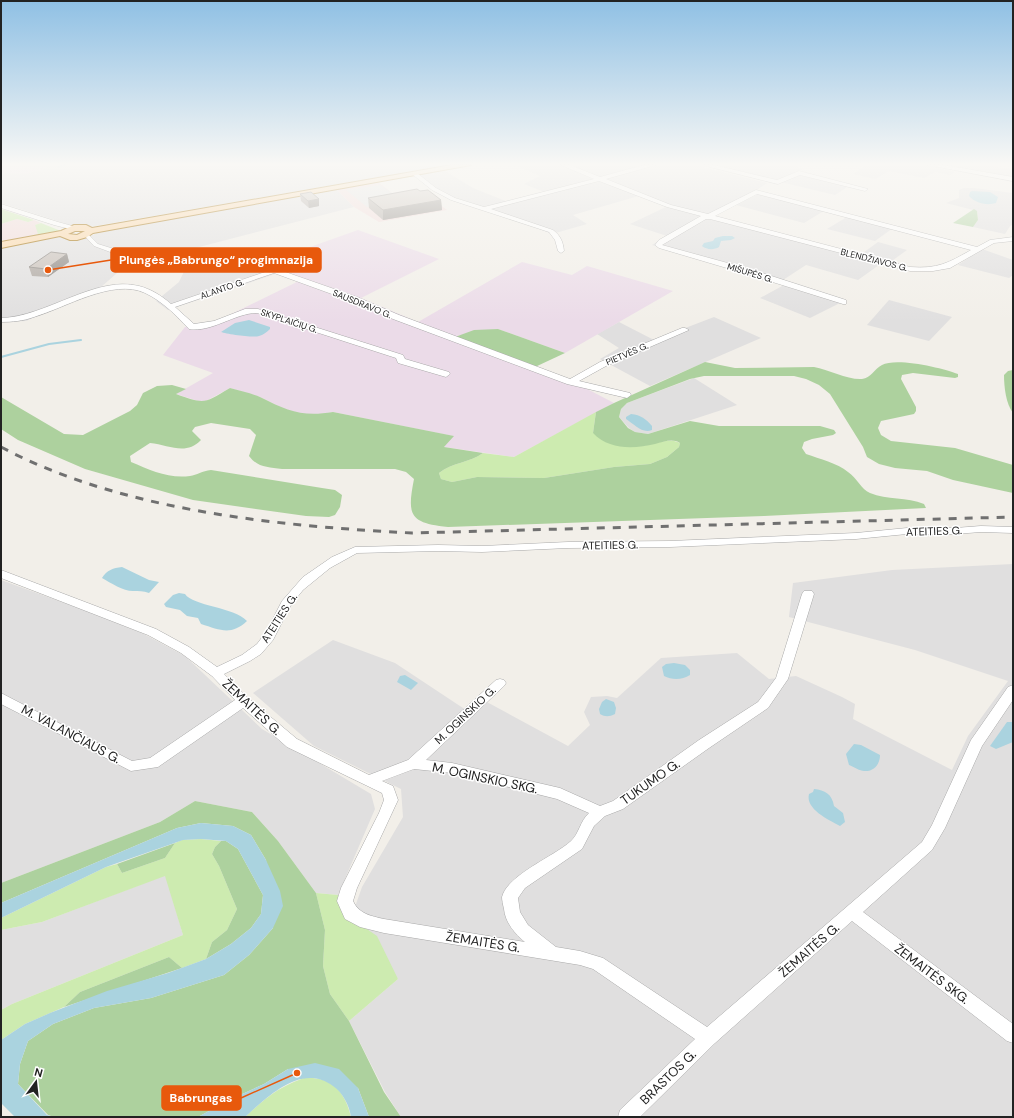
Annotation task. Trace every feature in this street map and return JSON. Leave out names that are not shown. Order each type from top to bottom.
[{"type":"main road","points":[[64,233],[85,233],[113,226],[164,217]]},
{"type":"main road","points":[[1,245],[39,239],[64,233],[74,228],[85,233]]},
{"type":"street","points":[[35,217],[74,228]]},
{"type":"street","points":[[510,217],[551,231],[557,235],[560,240],[561,251]]},
{"type":"street","name":"MIŠUPĖS G.","points":[[707,217],[659,242],[658,244],[661,247],[750,272],[843,302]]},
{"type":"street","name":"BLENDŽIAVOS G.","points":[[708,217],[910,269],[922,270],[947,266],[998,239],[1013,239]]},
{"type":"street","points":[[854,217],[977,249]]},
{"type":"street","points":[[56,224],[64,233]]},
{"type":"street","name":"SAUSDRAVO G.","points":[[85,233],[92,242],[104,249],[241,259],[255,263],[354,299],[396,317],[570,382],[627,396]]},
{"type":"street","name":"ALANTO G.","points":[[169,307],[274,271]]},
{"type":"street","name":"SKYPLAIČIŲ G.","points":[[1,320],[24,319],[88,294],[130,287],[148,291],[176,311],[192,327],[216,323],[244,311],[263,312],[400,357],[401,361],[446,374]]},
{"type":"street","name":"PIETVĖS G.","points":[[570,382],[603,364],[685,330]]},
{"type":"street","name":"ATEITIES G.","points":[[216,673],[254,652],[261,646],[287,603],[301,586],[343,554],[355,550],[438,548],[482,550],[568,545],[670,544],[856,536],[907,531],[955,531],[981,529],[1013,530]]},
{"type":"street","name":"ŽEMAITĖS G.","points":[[1,574],[152,632],[185,650],[216,673],[243,701],[292,743],[388,790],[391,800],[386,813],[349,888],[345,901],[351,914],[366,922],[384,926],[551,952],[597,963],[708,1038],[927,846],[938,828],[976,744],[1013,690]]},
{"type":"street","name":"TUKUMO G.","points":[[551,952],[522,930],[512,914],[510,897],[520,883],[578,844],[589,822],[600,812],[618,805],[704,744],[763,705],[782,679],[808,594]]},
{"type":"street","name":"M. OGINSKIO G.","points":[[413,764],[500,683]]},
{"type":"street","name":"M. VALANČIAUS G.","points":[[1,698],[131,766],[153,763],[243,701]]},
{"type":"street","name":"M. OGINSKIO SKG.","points":[[370,780],[413,764],[452,768],[560,794],[600,812]]},
{"type":"street","name":"ŽEMAITĖS SKG.","points":[[852,912],[1013,1035]]},
{"type":"street","name":"BRASTOS G.","points":[[627,1117],[708,1038]]},
{"type":"shaded area","points":[[45,217],[146,217],[95,226],[70,225]]},
{"type":"shaded area","points":[[180,217],[315,217],[176,253],[139,254],[93,294],[69,302],[26,321],[1,322],[1,247],[54,237],[76,238],[93,235],[98,232]]},
{"type":"shaded area","points":[[371,217],[406,217],[379,222]]},
{"type":"shaded area","points":[[506,217],[576,217],[587,224],[552,234]]},
{"type":"shaded area","points":[[644,217],[718,217],[860,255],[878,242],[907,250],[889,263],[879,265],[858,280],[806,265],[783,280],[846,300],[810,318],[760,298],[784,285],[652,245],[667,236],[630,224]]},
{"type":"shaded area","points":[[782,217],[814,217],[804,223]]},
{"type":"shaded area","points":[[847,217],[893,228],[875,241],[827,229]]},
{"type":"shaded area","points":[[978,217],[1013,217],[1013,224],[1005,234],[973,227],[978,220]]},
{"type":"shaded area","points":[[17,219],[28,222],[34,220],[41,223],[35,225],[39,234],[7,242],[1,239],[1,224]]},
{"type":"shaded area","points":[[358,230],[439,259],[361,298],[418,322],[522,262],[572,275],[587,266],[673,291],[565,353],[498,329],[456,336],[568,379],[614,403],[514,457],[444,447],[453,436],[333,412],[315,415],[301,414],[284,409],[260,397],[230,388],[206,401],[201,402],[176,394],[213,373],[163,355],[185,327],[211,323],[221,319],[303,279],[262,264]]},
{"type":"shaded area","points":[[982,249],[1013,260],[1013,275],[1009,278],[958,265]]},
{"type":"shaded area","points":[[228,256],[248,259],[281,272],[168,310],[156,301],[179,282],[191,257]]},
{"type":"shaded area","points":[[889,300],[952,317],[929,341],[867,325]]},
{"type":"shaded area","points":[[714,317],[761,338],[650,386],[600,359],[619,348],[597,334],[619,322],[654,340]]},
{"type":"shaded area","points":[[694,378],[737,405],[648,434],[635,432],[619,417],[621,409],[627,403]]},
{"type":"shaded area","points":[[1013,564],[1013,1117],[401,1117],[385,1092],[349,1021],[398,979],[351,918],[362,887],[403,817],[401,789],[314,746],[253,693],[333,640],[395,663],[469,712],[477,712],[485,701],[568,746],[590,725],[584,712],[591,697],[607,696],[617,698],[661,658],[737,653],[769,679],[796,676],[855,704],[853,719],[952,770],[968,736],[1008,681],[915,650],[789,617],[793,583],[892,570]]},
{"type":"shaded area","points":[[1,580],[142,633],[185,656],[262,729],[371,794],[375,809],[338,895],[316,893],[278,841],[252,812],[195,801],[160,822],[1,883]]},
{"type":"shaded area","points":[[166,875],[183,935],[12,1004],[1,1010],[1,930],[42,922]]},
{"type":"green space","points":[[1,217],[26,217],[34,220],[28,222],[17,219],[1,224]]},
{"type":"green space","points":[[962,217],[978,217],[978,220],[973,227],[953,223]]},
{"type":"green space","points":[[41,223],[61,231],[58,233],[18,240],[38,234],[35,225]]},
{"type":"green space","points":[[498,329],[565,353],[535,367],[455,337],[474,330]]},
{"type":"green space","points":[[705,362],[735,368],[814,367],[857,379],[868,377],[882,365],[898,362],[931,366],[958,374],[958,377],[955,378],[913,373],[902,375],[901,379],[916,407],[916,411],[914,414],[881,421],[878,428],[881,435],[891,441],[955,448],[1013,465],[1013,493],[953,480],[927,471],[895,468],[879,464],[867,457],[863,447],[830,394],[819,385],[806,379],[794,376],[704,376],[690,379],[627,403],[621,409],[619,417],[628,428],[635,432],[648,434],[690,421],[719,426],[820,426],[834,430],[836,433],[833,435],[804,442],[802,448],[806,454],[844,469],[870,493],[883,497],[911,500],[924,504],[926,508],[764,516],[448,527],[425,523],[418,520],[414,515],[411,509],[411,501],[414,479],[406,472],[395,469],[282,469],[260,465],[249,456],[256,435],[250,429],[211,423],[195,427],[192,431],[201,440],[189,448],[183,449],[150,443],[130,456],[131,462],[152,471],[167,475],[182,477],[211,470],[335,490],[342,495],[340,507],[335,515],[329,517],[306,516],[193,500],[85,469],[18,440],[1,429],[1,397],[64,434],[83,435],[130,411],[137,405],[143,393],[157,386],[172,385],[186,389],[176,394],[199,401],[204,401],[215,397],[230,388],[257,396],[295,412],[312,414],[333,412],[454,436],[444,447],[483,453],[472,459],[444,469],[439,473],[441,479],[452,482],[477,477],[544,478],[614,467],[650,464],[667,457],[679,447],[680,443],[665,441],[647,446],[622,447],[606,443],[599,439],[593,433],[596,412]]},
{"type":"green space","points":[[1013,370],[1013,413],[1006,395],[1004,375],[1008,371]]},
{"type":"green space","points":[[596,412],[593,433],[637,446],[675,441],[680,443],[679,447],[667,457],[650,464],[614,467],[544,478],[477,477],[452,482],[441,479],[439,473],[444,469],[472,459],[483,453],[514,457]]},
{"type":"green space","points":[[195,801],[252,812],[278,841],[316,893],[325,930],[323,966],[330,994],[349,1021],[384,1092],[401,1117],[369,1117],[358,1088],[288,1069],[264,1084],[229,1100],[198,1117],[54,1117],[48,1115],[18,1084],[20,1064],[28,1041],[53,1024],[94,1008],[151,998],[224,975],[249,955],[273,928],[266,860],[251,835],[233,826],[201,823],[177,828],[1,903],[1,883],[160,822]]},
{"type":"green space","points":[[201,839],[221,841],[215,847],[212,854],[219,866],[237,909],[227,930],[212,942],[206,959],[182,968],[169,957],[80,992],[64,1007],[25,1024],[1,1040],[1,1010],[12,1004],[183,935],[165,876],[42,922],[1,930],[1,918],[106,867],[117,864],[122,873],[165,858],[175,843],[182,840]]},
{"type":"green space","points":[[221,841],[226,841],[238,849],[263,895],[261,914],[251,928],[231,944],[206,959],[212,942],[227,930],[237,909],[219,866],[212,854],[215,847]]},
{"type":"green space","points":[[175,843],[165,858],[122,873],[117,864]]},
{"type":"green space","points":[[316,893],[338,895],[351,918],[377,936],[398,979],[349,1021],[330,994],[323,966],[325,930]]},
{"type":"green space","points":[[169,957],[182,968],[64,1007],[80,992]]},
{"type":"green space","points":[[307,1077],[324,1080],[331,1083],[343,1096],[351,1117],[245,1117],[273,1093]]},
{"type":"water","points":[[732,236],[735,238],[721,241],[719,247],[715,249],[708,249],[702,246],[704,243],[713,241],[715,238]]},
{"type":"water","points":[[249,320],[270,327],[270,329],[260,336],[240,336],[221,332],[235,323]]},
{"type":"water","points":[[631,414],[638,415],[645,419],[652,426],[652,430],[645,431],[635,426],[626,419],[626,417]]},
{"type":"water","points":[[122,567],[149,580],[159,582],[149,593],[143,591],[125,590],[102,578],[110,570]]},
{"type":"water","points":[[179,593],[185,594],[189,598],[196,601],[241,616],[247,621],[236,629],[230,630],[220,630],[201,624],[198,618],[187,616],[180,610],[166,607],[164,604],[173,595]]},
{"type":"water","points":[[674,663],[685,665],[690,670],[690,675],[677,679],[664,676],[662,667],[666,664]]},
{"type":"water","points":[[405,675],[418,683],[411,690],[397,682],[400,676]]},
{"type":"water","points":[[606,699],[614,702],[616,708],[615,714],[611,716],[604,716],[600,714],[599,709],[602,702]]},
{"type":"water","points":[[1007,722],[1013,722],[1013,742],[996,749],[990,746]]},
{"type":"water","points":[[854,744],[861,745],[880,755],[876,767],[868,771],[862,771],[849,765],[846,754]]},
{"type":"water","points":[[814,789],[827,793],[832,798],[834,806],[843,813],[845,822],[840,826],[824,817],[814,809],[809,799],[809,794],[813,792]]},
{"type":"water","points":[[201,823],[233,826],[251,835],[266,860],[280,891],[283,906],[273,928],[249,955],[224,975],[151,998],[94,1008],[53,1024],[28,1041],[20,1064],[18,1084],[47,1115],[54,1117],[15,1117],[1,1103],[1,1040],[25,1024],[50,1013],[107,991],[168,973],[206,959],[231,944],[251,928],[261,914],[263,895],[238,849],[226,841],[201,839],[183,840],[106,867],[1,918],[1,903],[177,828]]},
{"type":"water","points":[[315,1063],[339,1069],[358,1088],[369,1117],[351,1117],[345,1100],[337,1089],[321,1080],[309,1078],[297,1080],[274,1092],[245,1117],[198,1117],[229,1100],[264,1084],[288,1069]]},
{"type":"building","points":[[51,252],[67,254],[46,269],[29,267]]},
{"type":"waterway","points":[[1,357],[49,344],[81,340]]},
{"type":"railway","points":[[1,447],[48,469],[97,486],[148,500],[255,520],[361,530],[412,533],[1013,517]]},
{"type":"place","name":"Plungės „Babrungo“ progimnazija","points":[[48,270]]},
{"type":"place","name":"Babrungas","points":[[297,1073]]}]
